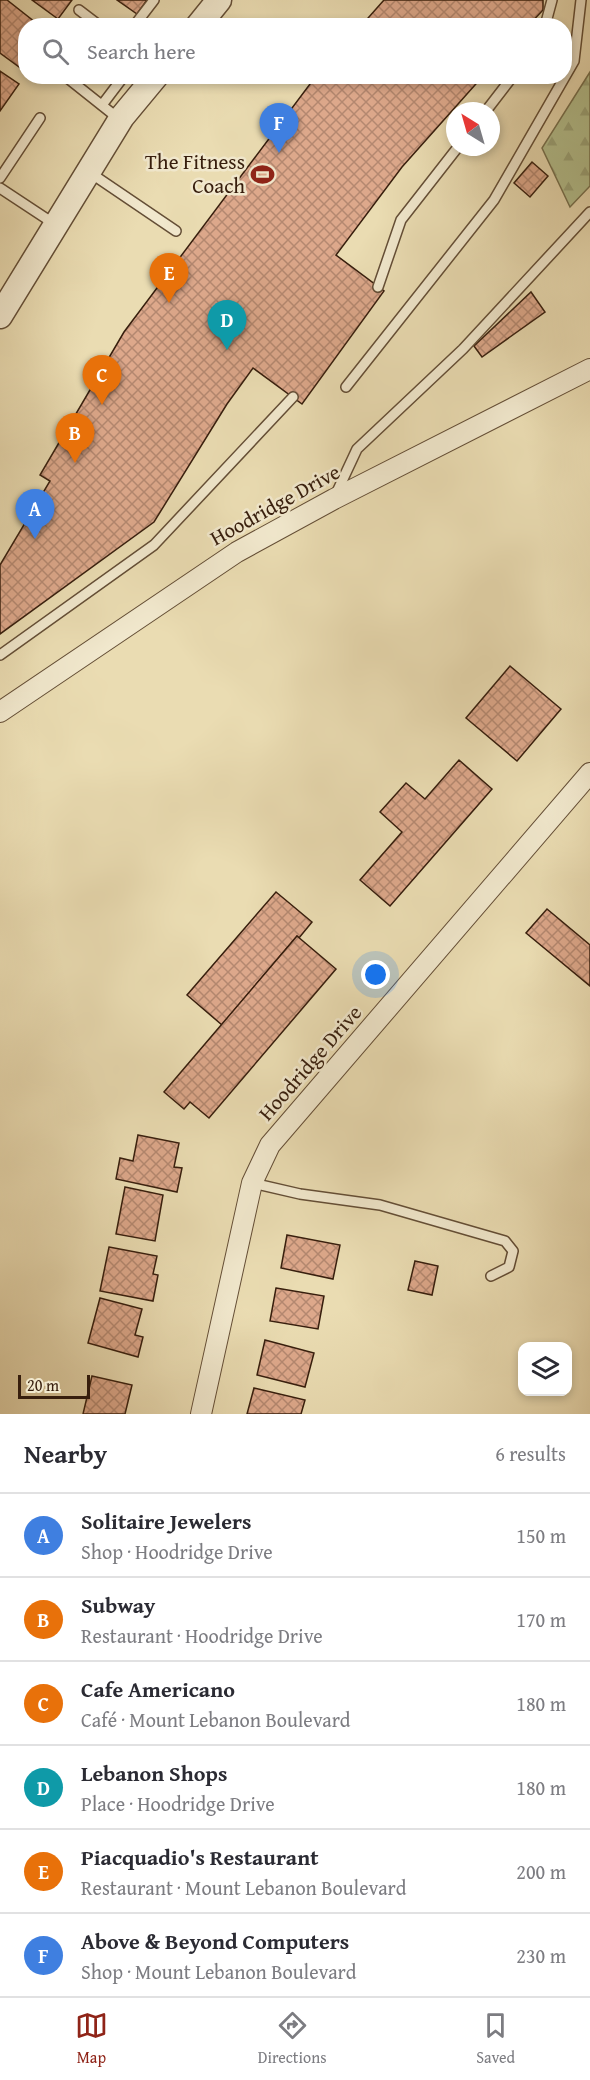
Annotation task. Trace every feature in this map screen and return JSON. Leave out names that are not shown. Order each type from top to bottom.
[{"type":"street","points":[[204,18],[218,0]]},
{"type":"street","points":[[0,314],[121,120],[150,84]]},
{"type":"street","name":"Hoodridge Drive","points":[[0,712],[237,552],[334,499],[590,369]]},
{"type":"street","name":"Hoodridge Drive","points":[[201,1414],[252,1183],[270,1145],[590,773]]},
{"type":"lane","points":[[140,18],[154,0]]},
{"type":"lane","points":[[547,18],[552,0]]},
{"type":"lane","points":[[581,4],[590,13]]},
{"type":"lane","points":[[572,64],[581,4]]},
{"type":"lane","points":[[79,10],[90,18]]},
{"type":"lane","points":[[75,84],[121,120]]},
{"type":"lane","points":[[102,105],[118,84]]},
{"type":"lane","points":[[493,102],[507,84]]},
{"type":"lane","points":[[346,387],[494,200],[561,84]]},
{"type":"lane","points":[[0,178],[40,118]]},
{"type":"lane","points":[[378,287],[401,220],[451,156]]},
{"type":"lane","points":[[89,171],[176,231]]},
{"type":"lane","points":[[0,188],[56,225]]},
{"type":"lane","points":[[334,499],[357,449],[463,349],[590,212]]},
{"type":"lane","points":[[0,655],[154,545],[293,397]]},
{"type":"lane","points":[[252,1183],[300,1194],[380,1205],[505,1240],[513,1251],[508,1267],[491,1276]]},
{"type":"green space","points":[[590,72],[590,186],[570,207],[542,148]]},
{"type":"building","points":[[0,0],[7,0],[30,18],[18,18],[18,66],[0,53]]},
{"type":"building","points":[[32,0],[72,0],[57,18]]},
{"type":"building","points":[[117,0],[147,0],[137,14]]},
{"type":"building","points":[[384,0],[543,0],[543,10],[536,18],[368,18]]},
{"type":"building","points":[[0,71],[19,84],[0,111]]},
{"type":"building","points":[[310,84],[476,84],[460,102],[446,102],[446,118],[402,167],[336,255],[384,291],[302,404],[253,368],[227,404],[154,522],[0,634],[0,565],[50,481],[40,475],[124,332]]},
{"type":"building","points":[[532,162],[548,176],[530,197],[514,183]]},
{"type":"building","points":[[531,292],[545,312],[482,357],[474,346]]},
{"type":"building","points":[[510,666],[561,709],[517,761],[466,718]]},
{"type":"building","points":[[459,760],[492,789],[390,906],[360,880],[402,832],[380,812],[406,783],[425,799]]},
{"type":"building","points":[[276,892],[312,922],[299,938],[297,936],[222,1025],[187,995]]},
{"type":"building","points":[[547,909],[590,945],[590,986],[526,933]]},
{"type":"building","points":[[297,936],[336,969],[209,1118],[190,1102],[184,1109],[164,1092]]},
{"type":"building","points":[[138,1135],[179,1143],[174,1167],[182,1168],[177,1192],[116,1179],[120,1158],[133,1161]]},
{"type":"building","points":[[125,1187],[163,1195],[155,1241],[116,1234]]},
{"type":"building","points":[[287,1235],[340,1245],[333,1279],[281,1268]]},
{"type":"building","points":[[109,1247],[157,1256],[153,1274],[158,1275],[153,1301],[100,1291]]},
{"type":"building","points":[[415,1261],[438,1266],[432,1295],[408,1290]]},
{"type":"building","points":[[276,1288],[324,1296],[318,1329],[270,1321]]},
{"type":"building","points":[[100,1298],[142,1309],[135,1335],[143,1337],[138,1357],[88,1343]]},
{"type":"building","points":[[265,1340],[314,1353],[305,1387],[257,1375]]},
{"type":"building","points":[[92,1376],[132,1385],[125,1414],[83,1414]]},
{"type":"building","points":[[254,1388],[305,1400],[301,1414],[247,1414]]},
{"type":"place","name":"Above & Beyond Computers","points":[[279,153]]},
{"type":"place","name":"The Fitness Coach","points":[[263,174]]},
{"type":"place","name":"Piacquadio's Restaurant","points":[[169,303]]},
{"type":"place","name":"Lebanon Shops","points":[[227,350]]},
{"type":"place","name":"Cafe Americano","points":[[102,405]]},
{"type":"place","name":"Subway","points":[[75,463]]},
{"type":"place","name":"Solitaire Jewelers","points":[[35,539]]}]
